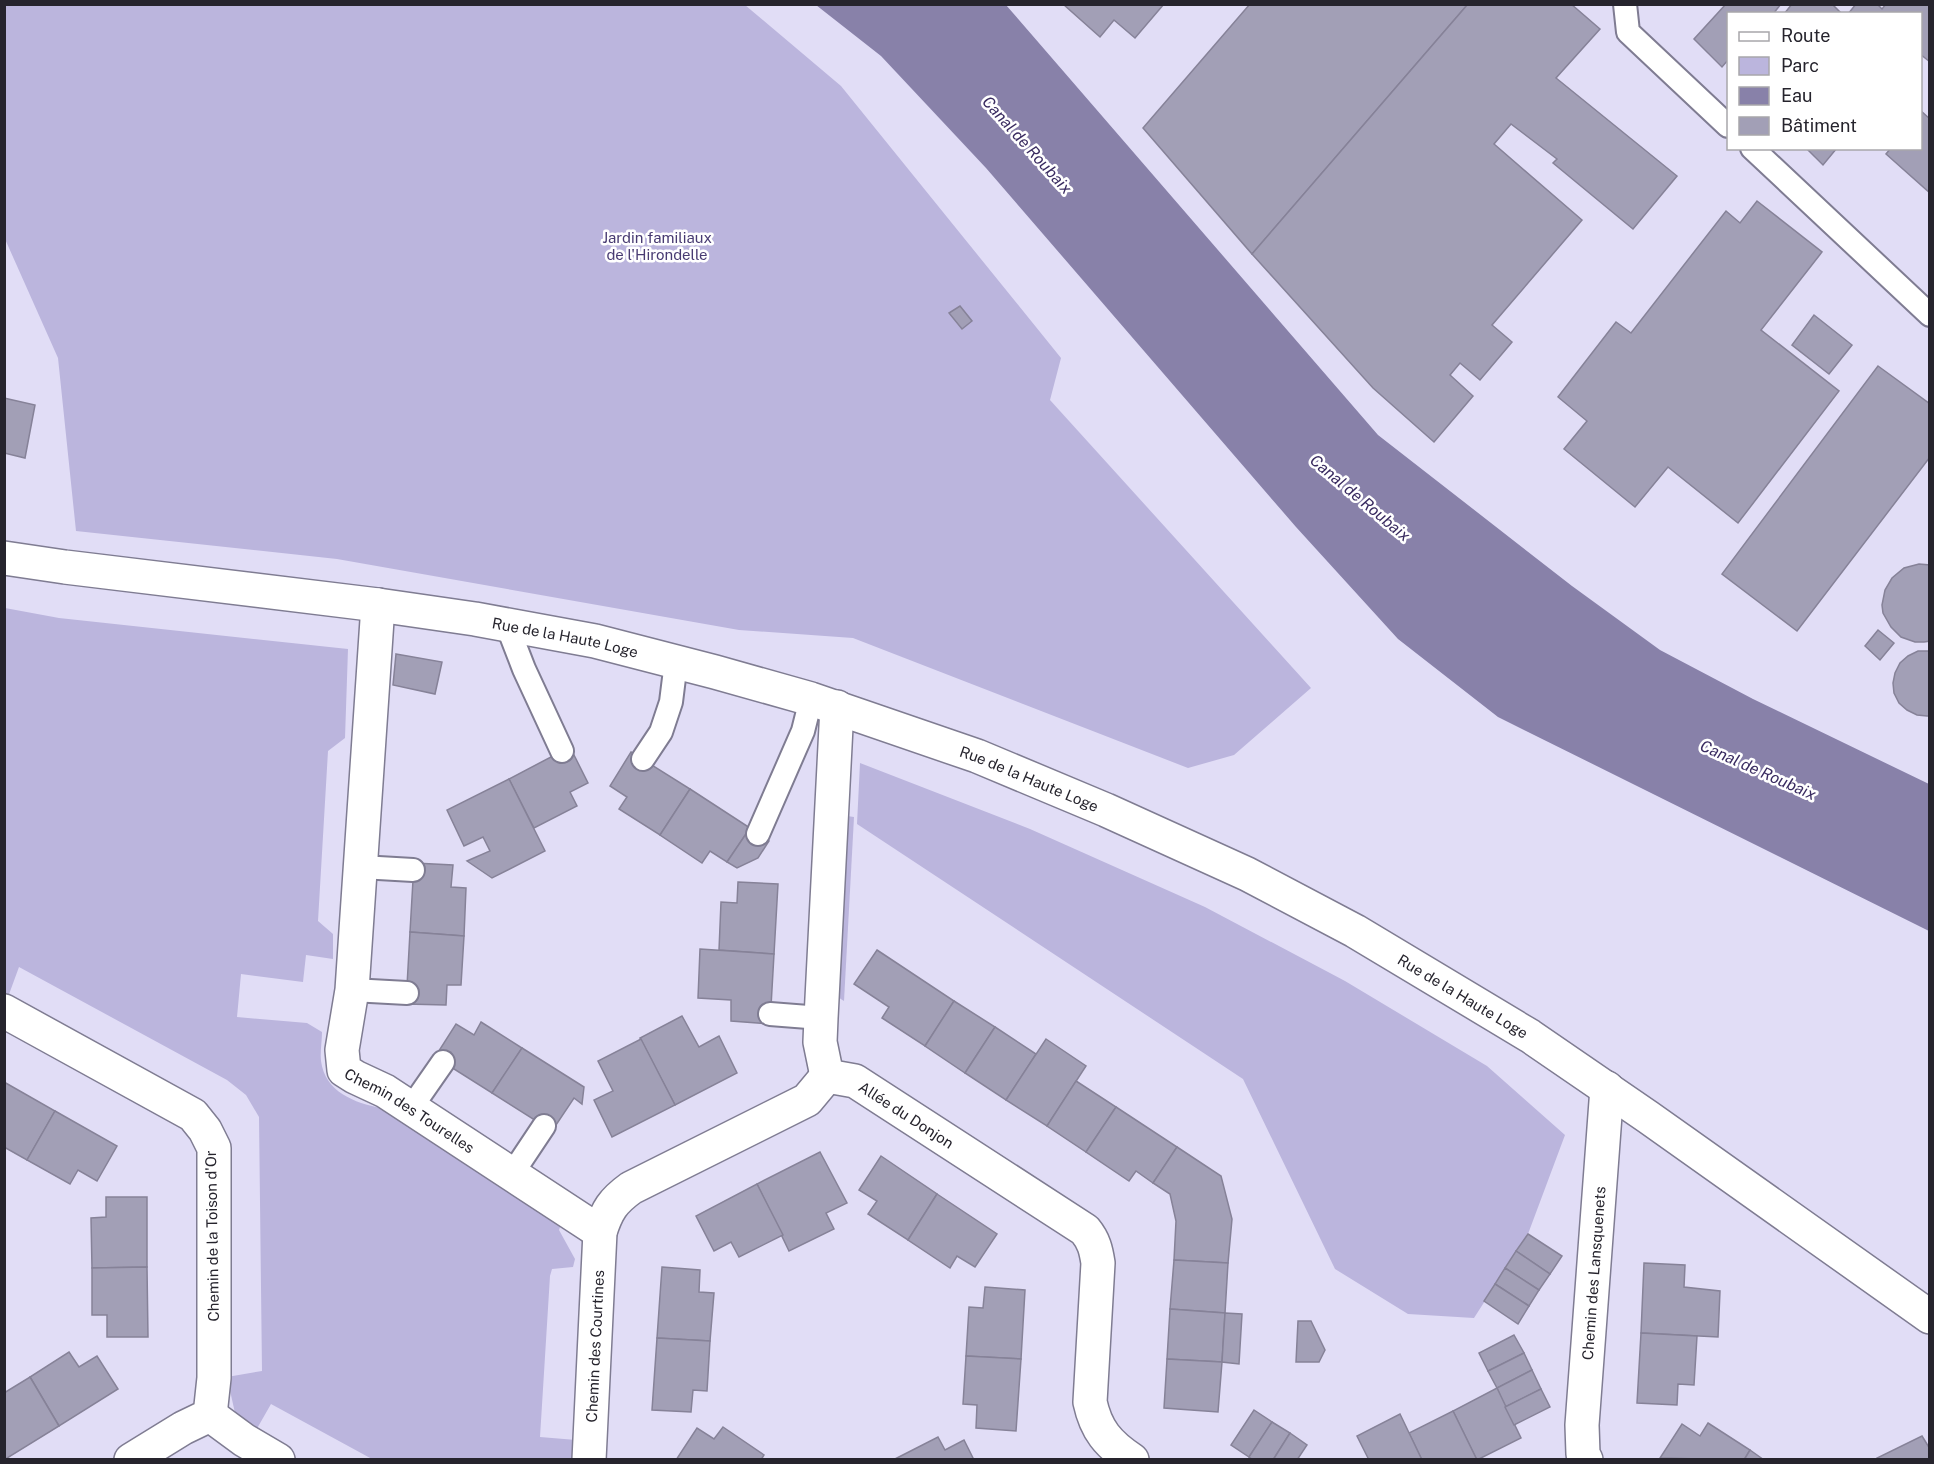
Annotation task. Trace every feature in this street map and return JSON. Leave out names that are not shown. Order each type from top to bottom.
[{"type":"street","name":"Rue de la Haute Loge","points":[[4,558],[378,605],[595,641],[824,703],[977,756],[1106,810],[1247,874],[1355,931],[1530,1036],[1607,1088],[1929,1317]]},
{"type":"street","name":"Chemin des Tourelles","points":[[378,605],[352,990],[342,1050],[344,1070],[385,1091],[600,1232]]},
{"type":"street","points":[[600,1232],[606,1214],[616,1199],[632,1188],[807,1101],[826,1076],[820,1042],[824,703]]},
{"type":"street","name":"Chemin de la Toison d'Or","points":[[4,1011],[193,1115],[205,1130],[213,1148],[214,1378],[210,1415]]},
{"type":"street","name":"Allée du Donjon","points":[[826,1076],[855,1081],[1085,1230],[1096,1249],[1098,1263],[1090,1402],[1094,1418],[1103,1434],[1116,1449],[1132,1460]]},
{"type":"street","name":"Chemin des Lansquenets","points":[[1586,1460],[1583,1454],[1582,1425],[1607,1088]]},
{"type":"street","name":"Chemin des Courtines","points":[[589,1460],[600,1232]]},
{"type":"street","points":[[131,1460],[183,1428],[210,1415],[244,1440],[278,1460]]},
{"type":"lane","points":[[1625,4],[1628,32],[1727,125]]},
{"type":"lane","points":[[1754,150],[1929,315]]},
{"type":"lane","points":[[507,625],[524,669],[562,751]]},
{"type":"lane","points":[[643,759],[661,732],[670,702],[676,662]]},
{"type":"lane","points":[[759,834],[803,731],[824,703]]},
{"type":"lane","points":[[361,867],[413,870]]},
{"type":"lane","points":[[352,990],[407,993]]},
{"type":"lane","points":[[770,1014],[821,1018]]},
{"type":"lane","points":[[411,1108],[443,1062]]},
{"type":"lane","points":[[512,1174],[544,1126]]},
{"type":"green space","name":"Jardin familiaux de l'Hirondelle","points":[[5,5],[745,5],[841,86],[1061,358],[1050,400],[1311,688],[1234,755],[1188,768],[853,638],[739,630],[337,559],[76,531],[58,358],[5,239]]},
{"type":"green space","points":[[5,608],[59,618],[348,649],[345,738],[328,751],[318,921],[333,934],[333,959],[306,955],[303,982],[241,974],[237,1017],[307,1023],[322,1032],[321,1061],[328,1081],[335,1088],[361,1103],[381,1108],[562,1221],[559,1230],[575,1259],[573,1267],[552,1269],[550,1276],[540,1437],[576,1440],[577,1459],[372,1459],[271,1404],[255,1432],[235,1413],[227,1377],[262,1371],[259,1117],[246,1095],[227,1080],[19,967],[8,997],[5,995]]},
{"type":"green space","points":[[860,763],[1030,829],[1205,907],[1345,981],[1487,1066],[1565,1135],[1528,1234],[1474,1318],[1408,1314],[1335,1269],[1243,1079],[857,824]]},
{"type":"green space","points":[[847,816],[854,817],[844,1001],[836,996]]},
{"type":"water","name":"Canal de Roubaix","points":[[816,5],[1006,5],[1378,435],[1572,586],[1660,650],[1753,699],[1929,784],[1929,931],[1498,717],[1398,639],[1296,527],[986,168],[881,56]]},
{"type":"building","points":[[1063,4],[1164,4],[1135,38],[1114,20],[1100,37]]},
{"type":"building","points":[[1250,4],[1468,4],[1252,254],[1143,128]]},
{"type":"building","points":[[1468,4],[1571,4],[1600,29],[1556,78],[1677,176],[1633,229],[1553,163],[1557,159],[1511,124],[1494,144],[1582,220],[1492,325],[1512,342],[1480,380],[1460,363],[1450,375],[1473,396],[1434,442],[1373,388],[1252,254]]},
{"type":"building","points":[[1726,4],[1781,4],[1775,12],[1727,12],[1727,61],[1722,67],[1694,39]]},
{"type":"building","points":[[1792,4],[1832,4],[1840,12],[1786,12]]},
{"type":"building","points":[[1856,4],[1877,4],[1882,9],[1886,4],[1930,4],[1930,62],[1922,56],[1922,12],[1850,12]]},
{"type":"building","points":[[1922,112],[1930,119],[1930,193],[1886,154],[1889,150],[1922,150]]},
{"type":"building","points":[[1808,150],[1835,150],[1823,165]]},
{"type":"building","points":[[1757,201],[1822,252],[1761,330],[1839,391],[1738,523],[1668,467],[1635,507],[1564,449],[1587,421],[1558,397],[1616,322],[1631,333],[1726,211],[1740,223]]},
{"type":"building","points":[[960,306],[972,321],[962,329],[949,313]]},
{"type":"building","points":[[1814,315],[1852,345],[1829,374],[1792,345]]},
{"type":"building","points":[[1878,366],[1930,404],[1930,457],[1797,631],[1722,574]]},
{"type":"building","points":[[4,398],[35,405],[25,458],[4,453]]},
{"type":"building","points":[[1919,564],[1930,565],[1930,641],[1924,642],[1915,642],[1901,637],[1891,627],[1883,613],[1882,605],[1885,590],[1892,578],[1904,568]]},
{"type":"building","points":[[1878,630],[1894,643],[1880,660],[1865,646]]},
{"type":"building","points":[[1918,651],[1930,651],[1930,716],[1917,715],[1907,710],[1899,703],[1894,693],[1895,673],[1900,663]]},
{"type":"building","points":[[396,654],[442,662],[435,694],[393,685]]},
{"type":"building","points":[[570,747],[588,783],[570,792],[577,806],[534,828],[509,779]]},
{"type":"building","points":[[631,752],[690,789],[660,835],[619,809],[627,797],[610,786]]},
{"type":"building","points":[[509,779],[545,851],[492,878],[467,861],[490,851],[483,837],[464,846],[447,810]]},
{"type":"building","points":[[690,789],[750,828],[727,862],[710,851],[702,863],[660,835]]},
{"type":"building","points":[[750,828],[769,841],[758,858],[737,868],[727,862]]},
{"type":"building","points":[[414,863],[453,865],[451,887],[466,888],[464,936],[410,932]]},
{"type":"building","points":[[738,882],[778,884],[774,954],[719,950],[721,902],[737,903]]},
{"type":"building","points":[[410,932],[464,936],[461,985],[447,985],[446,1005],[406,1004]]},
{"type":"building","points":[[700,949],[774,954],[770,1024],[731,1021],[731,1000],[698,998]]},
{"type":"building","points":[[877,950],[954,1001],[925,1046],[882,1018],[889,1007],[854,984]]},
{"type":"building","points":[[954,1001],[995,1027],[965,1073],[925,1046]]},
{"type":"building","points":[[682,1016],[699,1047],[719,1036],[737,1073],[675,1105],[640,1038]]},
{"type":"building","points":[[481,1022],[522,1048],[492,1093],[435,1057],[456,1024],[474,1035]]},
{"type":"building","points":[[995,1027],[1036,1054],[1006,1100],[965,1073]]},
{"type":"building","points":[[641,1039],[675,1105],[612,1137],[594,1100],[613,1091],[598,1061]]},
{"type":"building","points":[[1046,1039],[1086,1066],[1047,1126],[1006,1100]]},
{"type":"building","points":[[522,1048],[584,1087],[582,1104],[574,1098],[552,1131],[492,1093]]},
{"type":"building","points":[[1076,1081],[1116,1107],[1086,1152],[1047,1126]]},
{"type":"building","points":[[4,1082],[55,1111],[27,1160],[4,1147]]},
{"type":"building","points":[[1116,1107],[1177,1147],[1153,1183],[1136,1171],[1129,1181],[1086,1152]]},
{"type":"building","points":[[55,1111],[117,1146],[97,1181],[78,1170],[70,1184],[27,1160]]},
{"type":"building","points":[[1177,1147],[1221,1176],[1232,1219],[1228,1263],[1174,1260],[1176,1221],[1170,1194],[1153,1183]]},
{"type":"building","points":[[820,1152],[847,1203],[826,1213],[834,1229],[789,1251],[757,1184]]},
{"type":"building","points":[[881,1156],[937,1194],[908,1240],[868,1214],[877,1201],[859,1190]]},
{"type":"building","points":[[757,1184],[783,1235],[739,1257],[731,1242],[714,1251],[696,1216]]},
{"type":"building","points":[[937,1194],[997,1234],[975,1267],[957,1256],[950,1268],[908,1240]]},
{"type":"building","points":[[106,1197],[147,1197],[147,1267],[92,1268],[91,1218],[106,1217]]},
{"type":"building","points":[[1528,1234],[1562,1256],[1550,1274],[1516,1251]]},
{"type":"building","points":[[1516,1251],[1550,1274],[1539,1290],[1505,1268]]},
{"type":"building","points":[[1174,1260],[1228,1263],[1225,1313],[1170,1309]]},
{"type":"building","points":[[1644,1263],[1685,1265],[1684,1287],[1720,1291],[1718,1337],[1641,1333]]},
{"type":"building","points":[[147,1267],[148,1337],[107,1337],[107,1315],[92,1315],[92,1268]]},
{"type":"building","points":[[662,1267],[700,1270],[699,1292],[714,1293],[710,1341],[657,1338]]},
{"type":"building","points":[[1505,1268],[1539,1290],[1529,1306],[1495,1284]]},
{"type":"building","points":[[1495,1284],[1529,1306],[1518,1324],[1484,1301]]},
{"type":"building","points":[[985,1287],[1025,1290],[1021,1359],[966,1356],[969,1307],[983,1308]]},
{"type":"building","points":[[1170,1309],[1225,1313],[1222,1362],[1167,1359]]},
{"type":"building","points":[[1225,1313],[1242,1314],[1239,1364],[1222,1362]]},
{"type":"building","points":[[1298,1321],[1311,1321],[1325,1350],[1319,1362],[1296,1362]]},
{"type":"building","points":[[1641,1333],[1697,1336],[1694,1385],[1678,1384],[1677,1405],[1637,1403]]},
{"type":"building","points":[[1514,1335],[1524,1353],[1488,1371],[1479,1353]]},
{"type":"building","points":[[657,1338],[710,1341],[707,1391],[693,1390],[691,1412],[652,1410]]},
{"type":"building","points":[[69,1352],[79,1367],[97,1356],[118,1389],[59,1426],[30,1377]]},
{"type":"building","points":[[1524,1353],[1532,1370],[1497,1388],[1488,1371]]},
{"type":"building","points":[[966,1356],[1021,1359],[1016,1431],[976,1428],[977,1405],[963,1404]]},
{"type":"building","points":[[1167,1359],[1222,1362],[1218,1412],[1164,1408]]},
{"type":"building","points":[[1532,1370],[1541,1389],[1505,1407],[1497,1388]]},
{"type":"building","points":[[30,1377],[59,1426],[4,1460],[4,1393]]},
{"type":"building","points":[[1497,1388],[1521,1438],[1477,1460],[1453,1411]]},
{"type":"building","points":[[1541,1389],[1550,1407],[1514,1425],[1505,1407]]},
{"type":"building","points":[[1254,1410],[1272,1422],[1249,1457],[1231,1445]]},
{"type":"building","points":[[1453,1411],[1477,1460],[1422,1460],[1409,1433]]},
{"type":"building","points":[[1400,1414],[1422,1460],[1369,1460],[1357,1436]]},
{"type":"building","points":[[1272,1422],[1290,1433],[1273,1460],[1253,1460],[1249,1457]]},
{"type":"building","points":[[1708,1423],[1750,1450],[1744,1460],[1660,1458],[1682,1424],[1700,1436]]},
{"type":"building","points":[[723,1427],[764,1455],[761,1460],[676,1460],[697,1428],[714,1439]]},
{"type":"building","points":[[1290,1433],[1307,1445],[1297,1460],[1273,1460]]},
{"type":"building","points":[[1922,1436],[1930,1449],[1930,1460],[1878,1460],[1877,1458]]},
{"type":"building","points":[[938,1437],[945,1450],[964,1440],[974,1460],[893,1460]]},
{"type":"building","points":[[1750,1450],[1764,1460],[1744,1460]]}]
